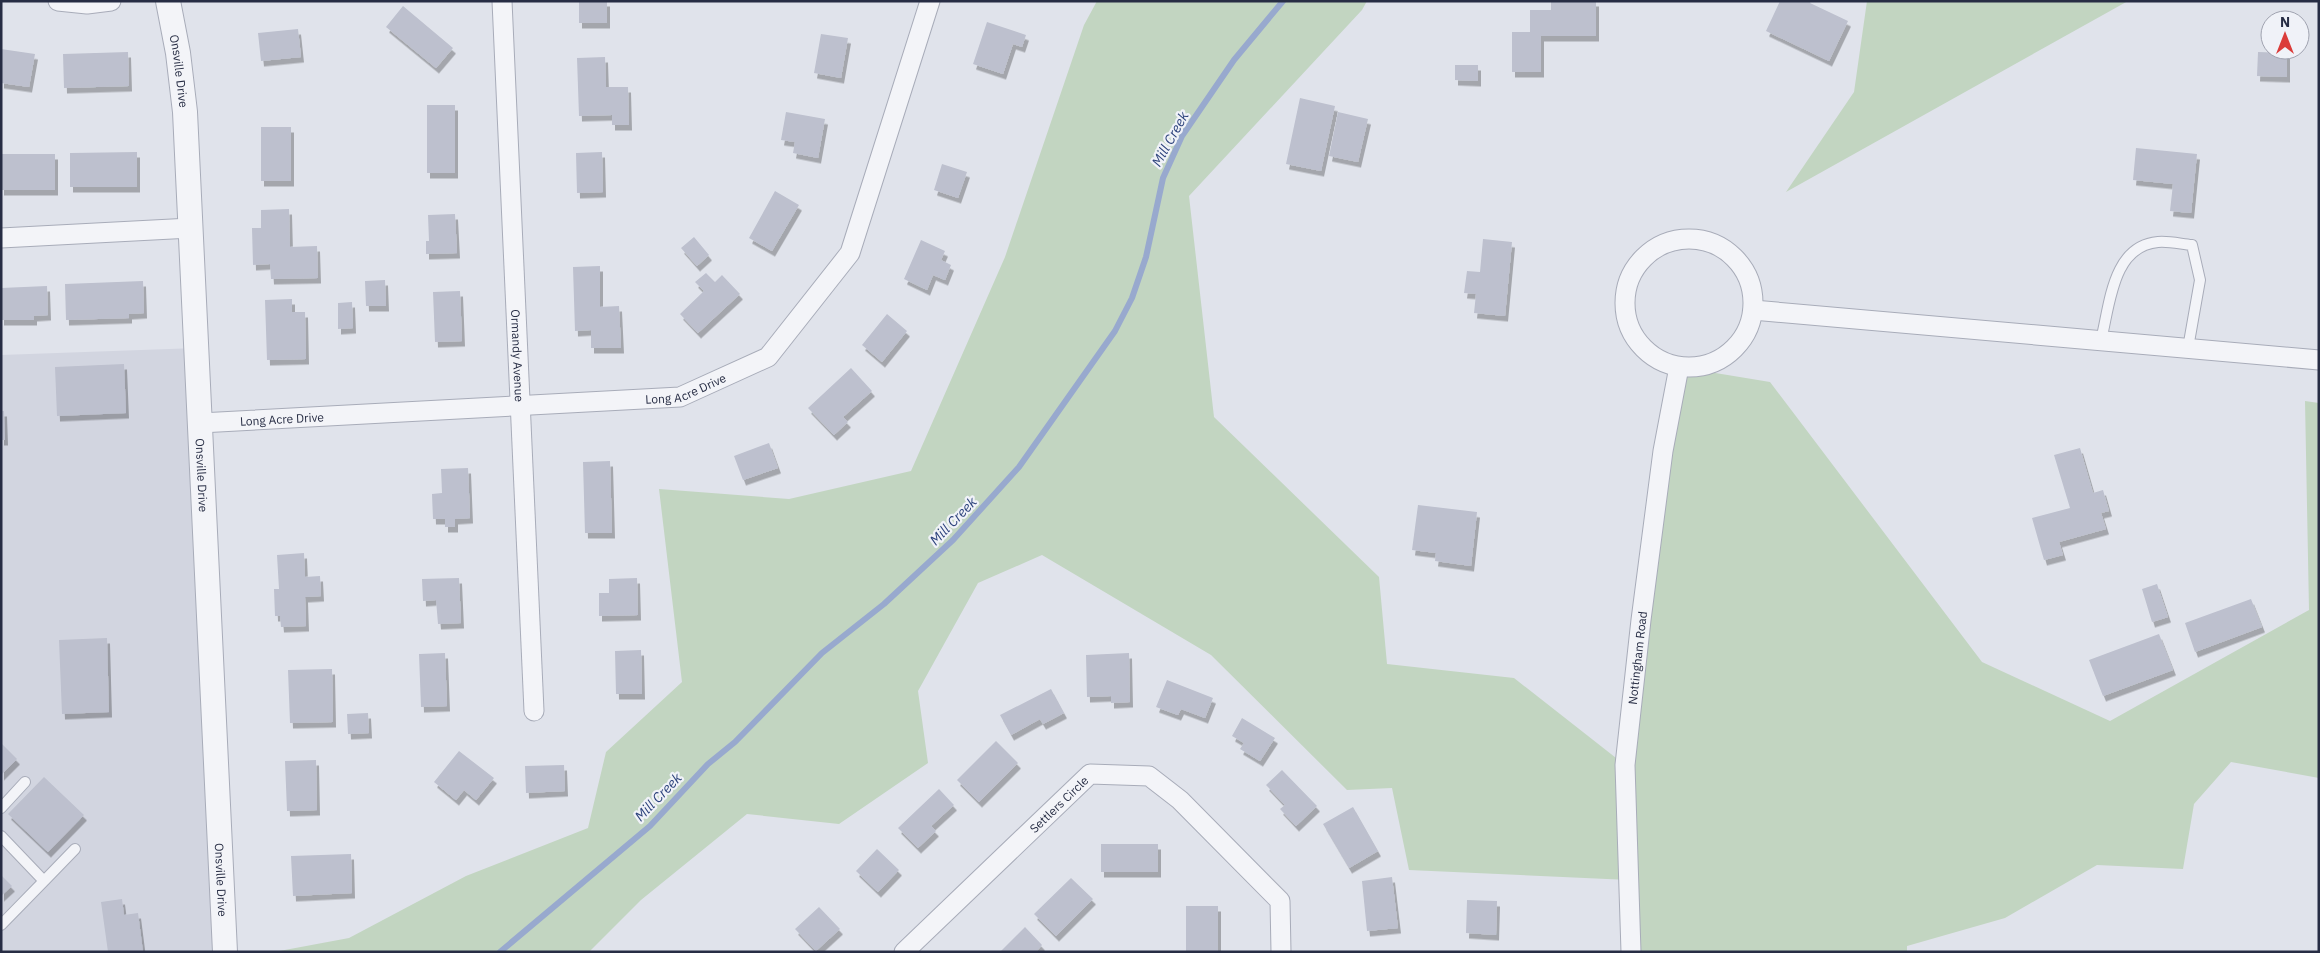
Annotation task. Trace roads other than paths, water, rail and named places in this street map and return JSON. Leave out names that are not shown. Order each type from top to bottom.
[{"type":"street","points":[[58,1],[87,4],[111,1]]},
{"type":"street","name":"Onsville Drive","points":[[168,1],[181,79],[191,228],[225,952]]},
{"type":"street","name":"Ormandy Avenue","points":[[502,1],[534,711]]},
{"type":"street","name":"Long Acre Drive","points":[[200,423],[680,397],[768,357],[850,253],[930,1]]},
{"type":"street","points":[[1,238],[191,228]]},
{"type":"street","points":[[1674,240],[1709,242],[1737,259],[1749,279],[1753,310],[1743,339],[1708,365],[1679,367],[1663,362],[1645,351],[1626,319],[1626,286],[1646,255],[1674,240]]},
{"type":"street","points":[[1753,310],[2319,360]]},
{"type":"street","name":"Nottingham Road","points":[[1631,952],[1625,766],[1642,611],[1663,451],[1679,367]]},
{"type":"street","name":"Settlers Circle","points":[[904,952],[1090,774],[1149,776],[1180,800],[1280,900],[1281,952]]},
{"type":"lane","points":[[2101,340],[2118,270],[2133,250],[2157,242],[2192,245],[2200,280],[2188,348]]},
{"type":"lane","points":[[1,808],[25,782]]},
{"type":"lane","points":[[1,836],[44,881]]},
{"type":"lane","points":[[3,918],[44,881],[75,849]]},
{"type":"waterway","name":"Mill Creek","points":[[500,952],[650,826],[708,764],[735,742],[822,653],[884,604],[953,540],[1019,467],[1115,331],[1132,298],[1146,257],[1163,178],[1182,136],[1234,60],[1283,1]]}]
